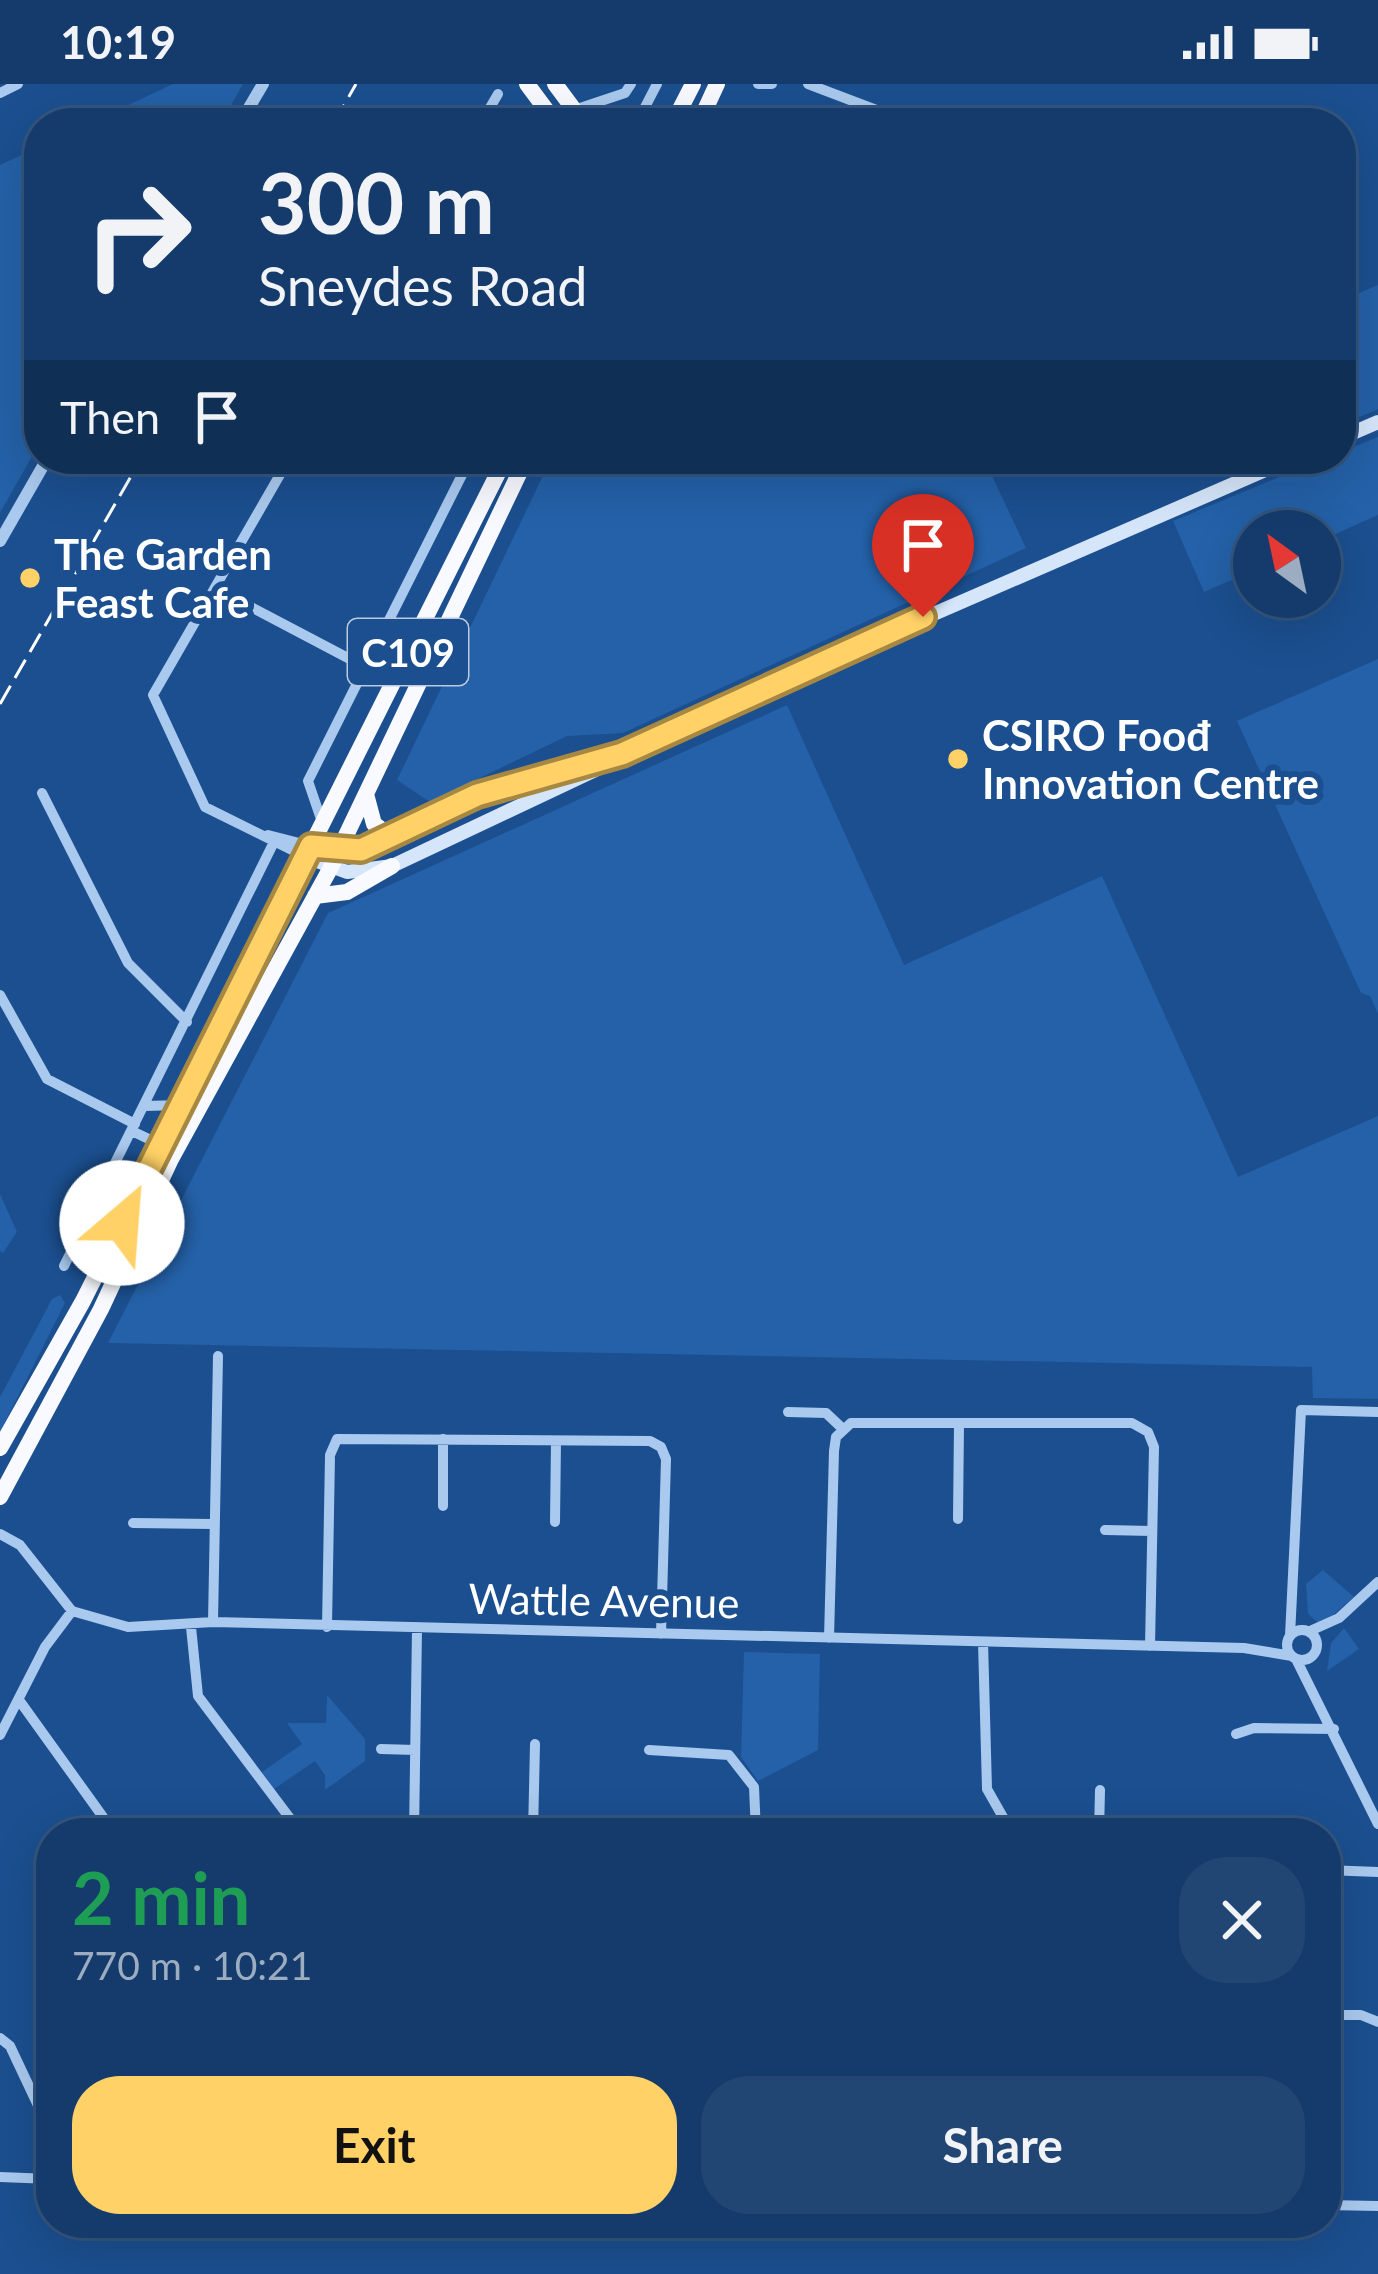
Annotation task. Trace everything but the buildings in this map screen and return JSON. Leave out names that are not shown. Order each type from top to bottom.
[{"type":"highway","name":"C109","points":[[0,1448],[83,1301],[497,474]]},
{"type":"highway","name":"C109","points":[[0,1497],[101,1309],[186,1132],[339,851],[519,474]]},
{"type":"highway","points":[[365,793],[374,824],[391,836]]},
{"type":"highway","points":[[316,896],[346,892],[392,866]]},
{"type":"highway","points":[[161,1144],[186,1132]]},
{"type":"highway","points":[[83,1301],[101,1309]]},
{"type":"main road","points":[[308,852],[329,869],[361,873],[392,866],[622,754],[1050,560],[1255,474]]},
{"type":"main road","points":[[308,852],[361,850],[477,795],[622,754]]},
{"type":"street","points":[[0,93],[18,84]]},
{"type":"street","points":[[759,84],[772,84]]},
{"type":"street","points":[[808,84],[871,108]]},
{"type":"street","points":[[594,108],[628,88]]},
{"type":"street","points":[[490,108],[498,94]]},
{"type":"street","points":[[0,541],[38,474]]},
{"type":"street","points":[[281,474],[153,695],[205,807],[308,852]]},
{"type":"street","points":[[322,823],[308,790],[462,474]]},
{"type":"street","points":[[214,589],[365,668]]},
{"type":"street","points":[[42,793],[55,808],[128,963],[187,1022]]},
{"type":"street","points":[[64,1266],[264,869],[269,838]]},
{"type":"street","points":[[0,995],[47,1079],[161,1144]]},
{"type":"street","points":[[145,1106],[181,1105]]},
{"type":"street","points":[[213,1622],[218,1356]]},
{"type":"street","points":[[1378,1412],[1301,1411],[1289,1637],[1294,1657],[1323,1703],[1378,1824]]},
{"type":"street","points":[[788,1412],[826,1413],[843,1429]]},
{"type":"street","points":[[829,1638],[834,1451],[843,1429],[863,1421],[1132,1423],[1148,1432],[1154,1447],[1150,1646]]},
{"type":"street","points":[[958,1519],[959,1423]]},
{"type":"street","points":[[327,1627],[330,1455],[337,1439],[650,1441],[662,1447],[666,1460],[661,1634]]},
{"type":"street","points":[[443,1439],[443,1506]]},
{"type":"street","points":[[555,1522],[556,1441]]},
{"type":"street","points":[[133,1523],[213,1524]]},
{"type":"street","points":[[1105,1530],[1152,1531]]},
{"type":"street","points":[[0,1534],[20,1545],[72,1611],[45,1647],[0,1736]]},
{"type":"street","points":[[1294,1657],[1310,1658],[1339,1618],[1376,1588]]},
{"type":"street","points":[[1291,1591],[1317,1649],[1323,1703]]},
{"type":"street","name":"Wattle Avenue","points":[[72,1611],[128,1627],[191,1627],[213,1622],[1244,1648],[1294,1657]]},
{"type":"street","name":"Wattle Avenue","points":[[1244,1648],[1339,1618]]},
{"type":"street","points":[[191,1627],[198,1696],[290,1818]]},
{"type":"street","points":[[414,1818],[417,1629]]},
{"type":"street","points":[[982,1642],[987,1789],[1002,1818]]},
{"type":"street","points":[[19,1700],[102,1818]]},
{"type":"street","points":[[1236,1734],[1255,1728],[1334,1729]]},
{"type":"street","points":[[533,1818],[535,1744]]},
{"type":"street","points":[[382,1749],[415,1750]]},
{"type":"street","points":[[649,1750],[729,1755],[754,1786],[756,1818]]},
{"type":"street","points":[[1099,1818],[1100,1790]]},
{"type":"street","points":[[1341,1870],[1378,1871]]},
{"type":"street","points":[[1341,2015],[1361,2015],[1378,2022]]},
{"type":"street","points":[[0,2038],[10,2046],[36,2101]]},
{"type":"street","points":[[0,2177],[36,2178]]},
{"type":"street","points":[[1341,2205],[1378,2206]]},
{"type":"shaded area","points":[[173,84],[243,84],[229,108],[122,108]]},
{"type":"shaded area","points":[[24,154],[24,471],[0,513],[0,165]]},
{"type":"shaded area","points":[[1378,285],[1378,409],[1356,419],[1356,295]]},
{"type":"shaded area","points":[[1378,437],[1378,515],[1341,532],[1341,510],[1233,510],[1233,579],[1204,592],[1173,521],[1287,474],[1356,474],[1356,446]]},
{"type":"shaded area","points":[[544,474],[991,474],[1026,548],[623,733],[567,736],[430,802],[397,780]]},
{"type":"shaded area","points":[[1378,659],[1378,1014],[1370,996],[1361,993],[1237,721]]},
{"type":"shaded area","points":[[787,705],[904,965],[1102,876],[1238,1177],[1378,1116],[1378,1399],[1313,1398],[1312,1367],[108,1343],[328,913]]},
{"type":"shaded area","points":[[0,1194],[17,1232],[3,1253],[0,1251]]},
{"type":"shaded area","points":[[60,1295],[65,1303],[0,1432],[0,1397],[52,1299]]},
{"type":"shaded area","points":[[1323,1570],[1354,1597],[1321,1625],[1308,1614],[1306,1584]]},
{"type":"shaded area","points":[[1344,1628],[1359,1649],[1327,1671],[1331,1643]]},
{"type":"shaded area","points":[[744,1652],[820,1654],[818,1750],[758,1781],[741,1757]]},
{"type":"shaded area","points":[[327,1695],[365,1739],[365,1761],[325,1790],[325,1775],[315,1761],[274,1789],[262,1772],[302,1744],[287,1723],[326,1723]]},
{"type":"railway","points":[[342,108],[356,84]]},
{"type":"railway","points":[[0,704],[132,474]]},
{"type":"place","name":"The Garden Feast Cafe","points":[[30,578]]},
{"type":"place","name":"CSIRO Foođ Innovation Centre","points":[[958,759]]},
{"type":"route","points":[[122,1223],[311,846],[361,850],[477,795],[622,754],[923,617]]}]
